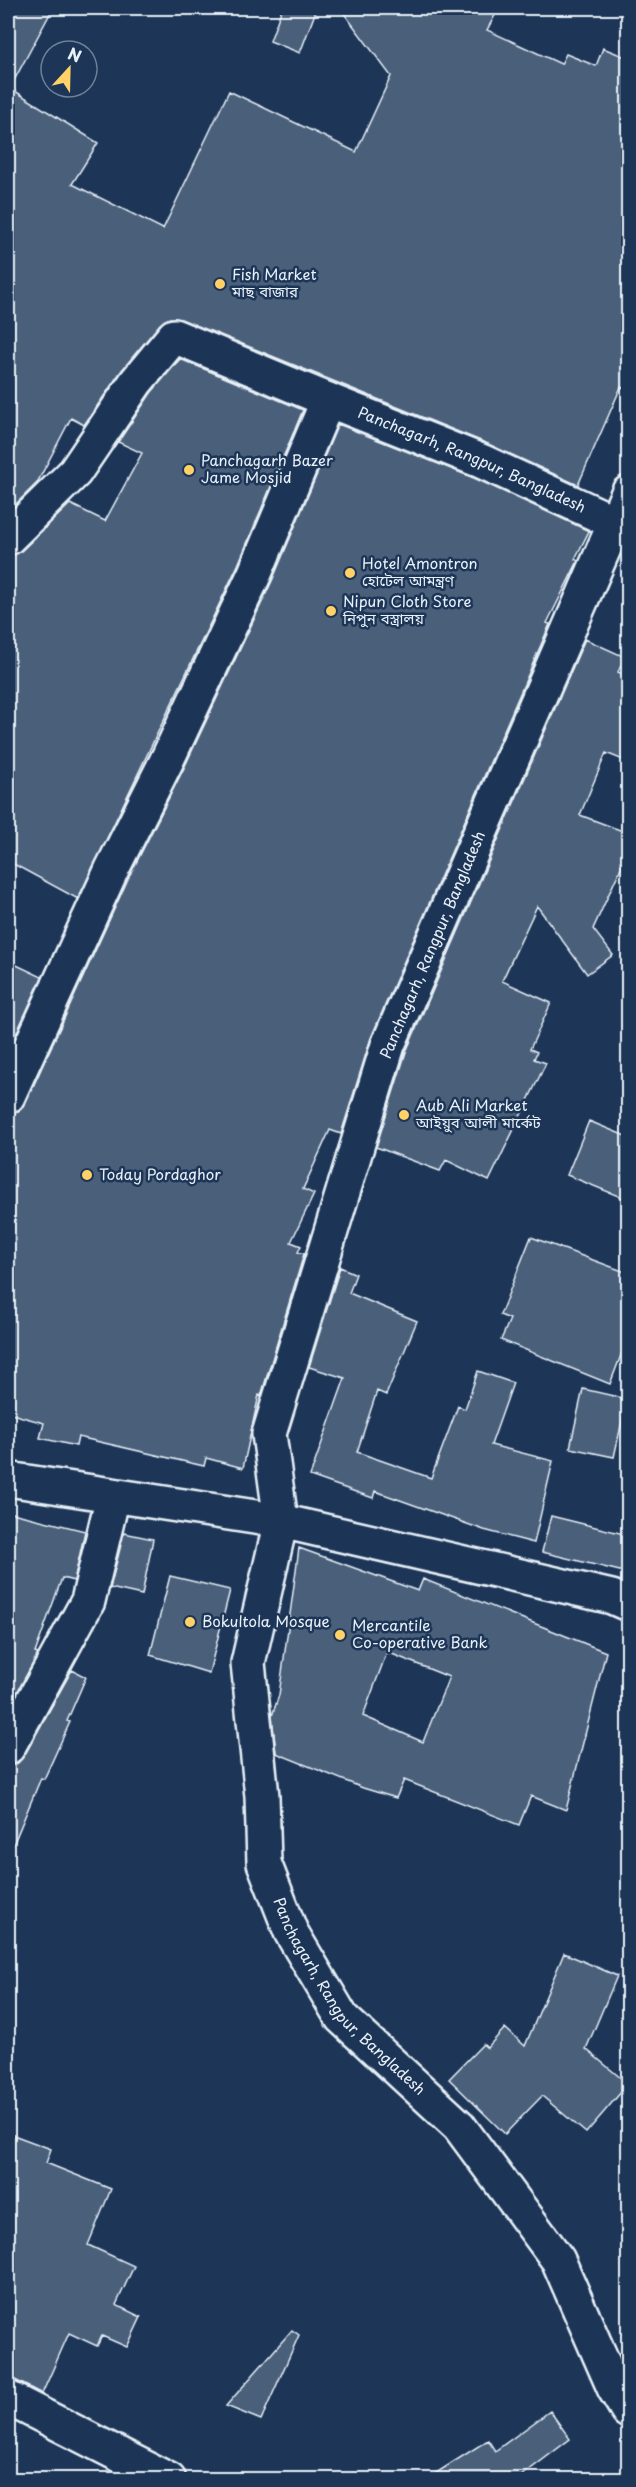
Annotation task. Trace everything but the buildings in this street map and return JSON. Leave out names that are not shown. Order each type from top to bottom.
[{"type":"street","name":"Panchagarh, Rangpur, Bangladesh","points":[[8,538],[75,472],[136,382],[174,336],[328,400],[482,460],[622,508],[388,1046],[269,1434],[281,1521],[248,1663],[262,1796],[264,1863],[291,1932],[342,2018],[459,2126],[558,2260],[614,2388],[628,2411]]},
{"type":"street","points":[[8,1096],[111,872],[255,573],[328,400]]},
{"type":"street","points":[[8,1479],[281,1521],[612,1597],[628,1604]]},
{"type":"street","points":[[8,1747],[88,1601],[112,1496]]},
{"type":"street","points":[[8,2398],[170,2480]]},
{"type":"place","name":"Fish Market মাছ বাজার","points":[[220,284]]},
{"type":"place","name":"Panchagarh Bazer Jame Mosjid","points":[[189,470]]},
{"type":"place","name":"Hotel Amontron হোটেল আমন্ত্রণ","points":[[350,573]]},
{"type":"place","name":"Nipun Cloth Store নিপুন বস্ত্রালয়","points":[[331,611]]},
{"type":"place","name":"Aub Ali Market আইয়ুব আলী মার্কেট","points":[[404,1115]]},
{"type":"place","name":"Today Pordaghor","points":[[87,1175]]},
{"type":"place","name":"Bokultola Mosque","points":[[190,1622]]},
{"type":"place","name":"Mercantile Co-operative Bank","points":[[340,1635]]}]
